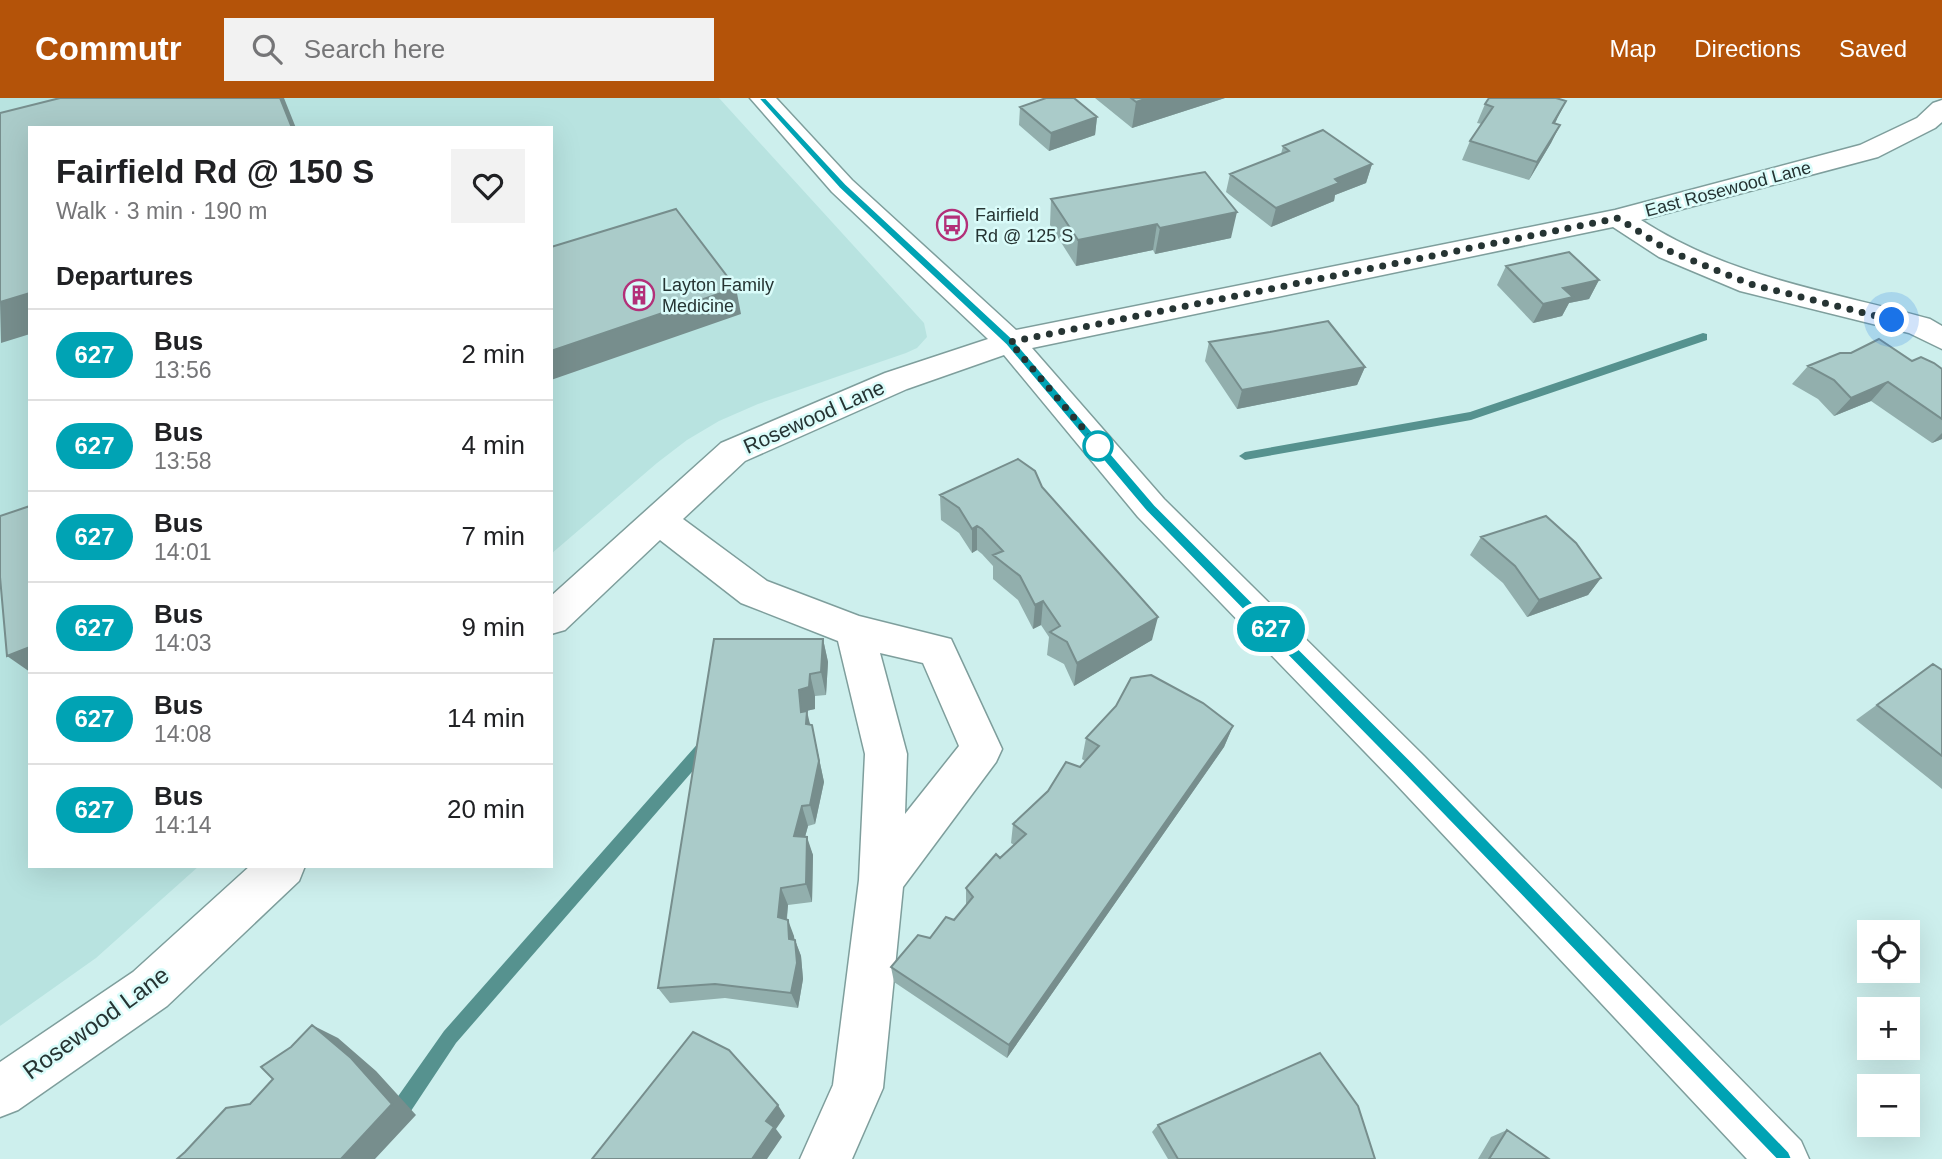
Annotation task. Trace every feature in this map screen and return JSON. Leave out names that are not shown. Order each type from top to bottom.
[{"type":"street","points":[[762,98],[842,186],[1010,342],[1151,508],[1409,769],[1783,1159]]},
{"type":"street","name":"East Rosewood Lane","points":[[1010,342],[1618,218],[1870,151],[1926,123],[1942,108]]},
{"type":"street","points":[[1618,218],[1669,251],[1750,284],[1919,326],[1942,338]]},
{"type":"street","name":"Rosewood Lane","points":[[553,618],[733,452],[895,381],[1010,342]]},
{"type":"street","points":[[659,520],[754,592],[855,631],[937,650],[981,749],[881,880]]},
{"type":"street","points":[[826,1159],[858,1088],[881,880],[886,754],[855,631]]},
{"type":"street","name":"Rosewood Lane","points":[[0,1092],[150,989],[281,868]]},
{"type":"shaded area","points":[[0,98],[719,98],[924,323],[927,337],[917,348],[906,353],[758,404],[719,421],[687,440],[657,463],[553,552],[553,126],[28,126],[28,868],[197,868],[96,958],[0,1026]]},
{"type":"building","points":[[60,98],[280,98],[291,126],[28,126],[28,294],[0,302],[0,113]]},
{"type":"building","points":[[1046,98],[1074,98],[1097,117],[1051,133],[1020,107]]},
{"type":"building","points":[[1131,98],[1148,98],[1136,102]]},
{"type":"building","points":[[1489,98],[1556,98],[1566,101],[1553,123],[1560,125],[1537,162],[1470,141],[1493,107],[1485,104]]},
{"type":"building","points":[[1323,130],[1372,164],[1335,179],[1339,183],[1276,208],[1230,174],[1289,151],[1283,146]]},
{"type":"building","points":[[1205,172],[1237,212],[1160,228],[1157,224],[1078,240],[1051,199]]},
{"type":"building","name":"Layton Family Medicine","points":[[676,209],[736,288],[553,350],[553,246]]},
{"type":"building","points":[[1569,252],[1599,280],[1563,288],[1573,297],[1543,304],[1506,266]]},
{"type":"building","points":[[1328,321],[1365,367],[1242,390],[1209,342],[1270,332]]},
{"type":"building","points":[[1879,339],[1912,361],[1921,357],[1942,369],[1942,419],[1888,382],[1851,398],[1834,380],[1808,366],[1840,353],[1851,353]]},
{"type":"building","points":[[1018,459],[1035,471],[1042,487],[1158,617],[1077,663],[1067,642],[1050,632],[1060,626],[1043,601],[1035,605],[1020,576],[993,555],[1003,551],[982,529],[977,526],[972,529],[959,508],[940,495]]},
{"type":"building","points":[[28,507],[28,648],[7,656],[0,577],[0,516]]},
{"type":"building","points":[[1546,516],[1576,543],[1601,578],[1539,600],[1515,566],[1481,537]]},
{"type":"building","points":[[714,639],[823,639],[821,672],[810,674],[809,687],[799,690],[801,712],[807,711],[806,724],[812,725],[819,761],[810,805],[802,806],[794,836],[807,837],[806,884],[781,888],[778,917],[788,920],[789,939],[795,940],[797,963],[791,993],[715,984],[658,988]]},
{"type":"building","points":[[1933,664],[1942,670],[1942,756],[1877,705]]},
{"type":"building","points":[[1151,675],[1203,703],[1233,726],[1009,1045],[891,967],[918,935],[930,938],[946,917],[954,920],[973,897],[966,888],[996,854],[1000,858],[1026,834],[1013,824],[1048,791],[1066,762],[1080,767],[1099,746],[1086,738],[1116,706],[1131,678]]},
{"type":"building","points":[[312,1025],[351,1058],[392,1104],[341,1159],[177,1159],[226,1108],[250,1104],[273,1079],[261,1067],[291,1047]]},
{"type":"building","points":[[693,1032],[729,1050],[778,1105],[766,1121],[774,1127],[752,1159],[592,1159]]},
{"type":"building","points":[[1320,1053],[1358,1106],[1375,1159],[1178,1159],[1158,1125]]},
{"type":"building","points":[[1507,1130],[1549,1159],[1489,1159]]},
{"type":"waterway","points":[[1245,456],[1471,416],[1703,337]]},
{"type":"waterway","points":[[394,1119],[450,1037],[706,745]]},
{"type":"bus line","name":"627","points":[[762,98],[842,186],[1010,342],[1151,508],[1409,769],[1783,1159]]},
{"type":"place","name":"Fairfield Rd @ 125 S","points":[[952,225]]},
{"type":"place","name":"Layton Family Medicine","points":[[639,295]]},
{"type":"route","points":[[1098,446],[1010,342],[1618,218],[1669,251],[1750,284],[1892,320]]}]
